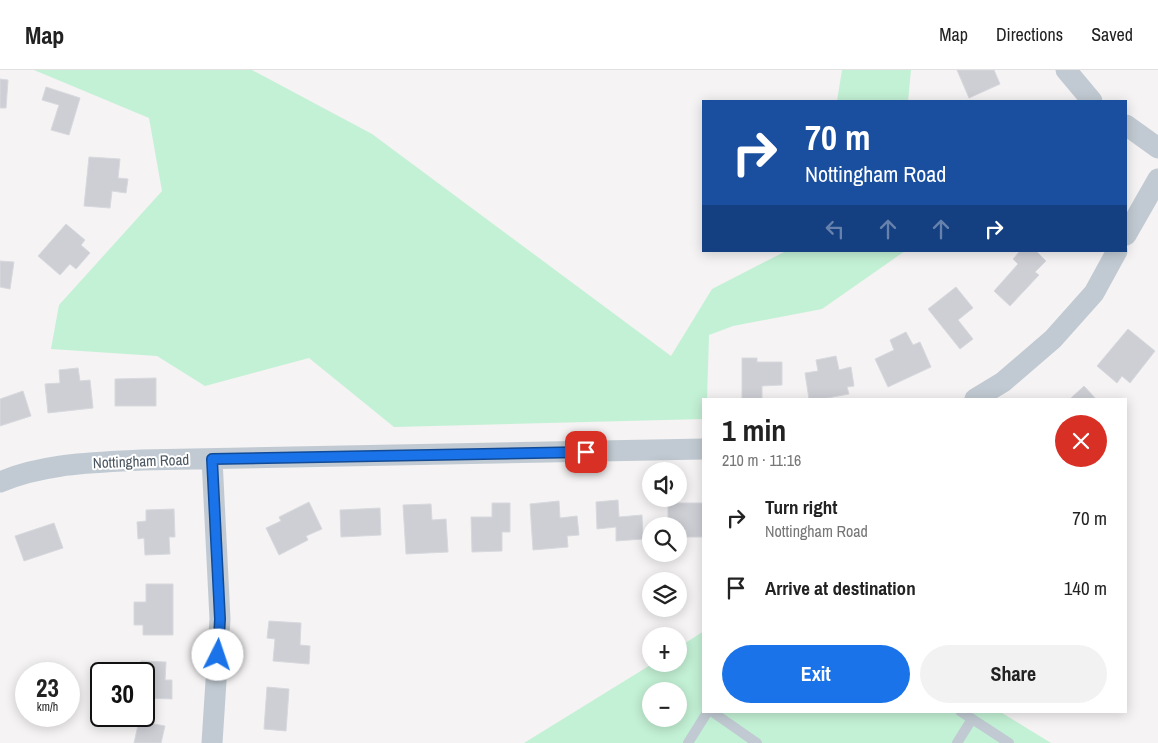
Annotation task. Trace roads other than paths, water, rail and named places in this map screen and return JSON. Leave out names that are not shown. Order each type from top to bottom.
[{"type":"street","points":[[1066,70],[1091,100]]},
{"type":"street","points":[[1127,126],[1158,148]]},
{"type":"street","points":[[1127,233],[1158,179]]},
{"type":"street","points":[[977,398],[1003,382],[1053,339],[1094,293],[1116,252]]},
{"type":"street","name":"Nottingham Road","points":[[0,482],[14,476],[66,464],[212,459],[702,449]]},
{"type":"street","points":[[212,459],[220,619],[212,743]]},
{"type":"lane","points":[[688,743],[708,713]]},
{"type":"lane","points":[[712,713],[758,743]]},
{"type":"lane","points":[[963,713],[1009,743]]},
{"type":"lane","points":[[957,743],[972,719]]}]
